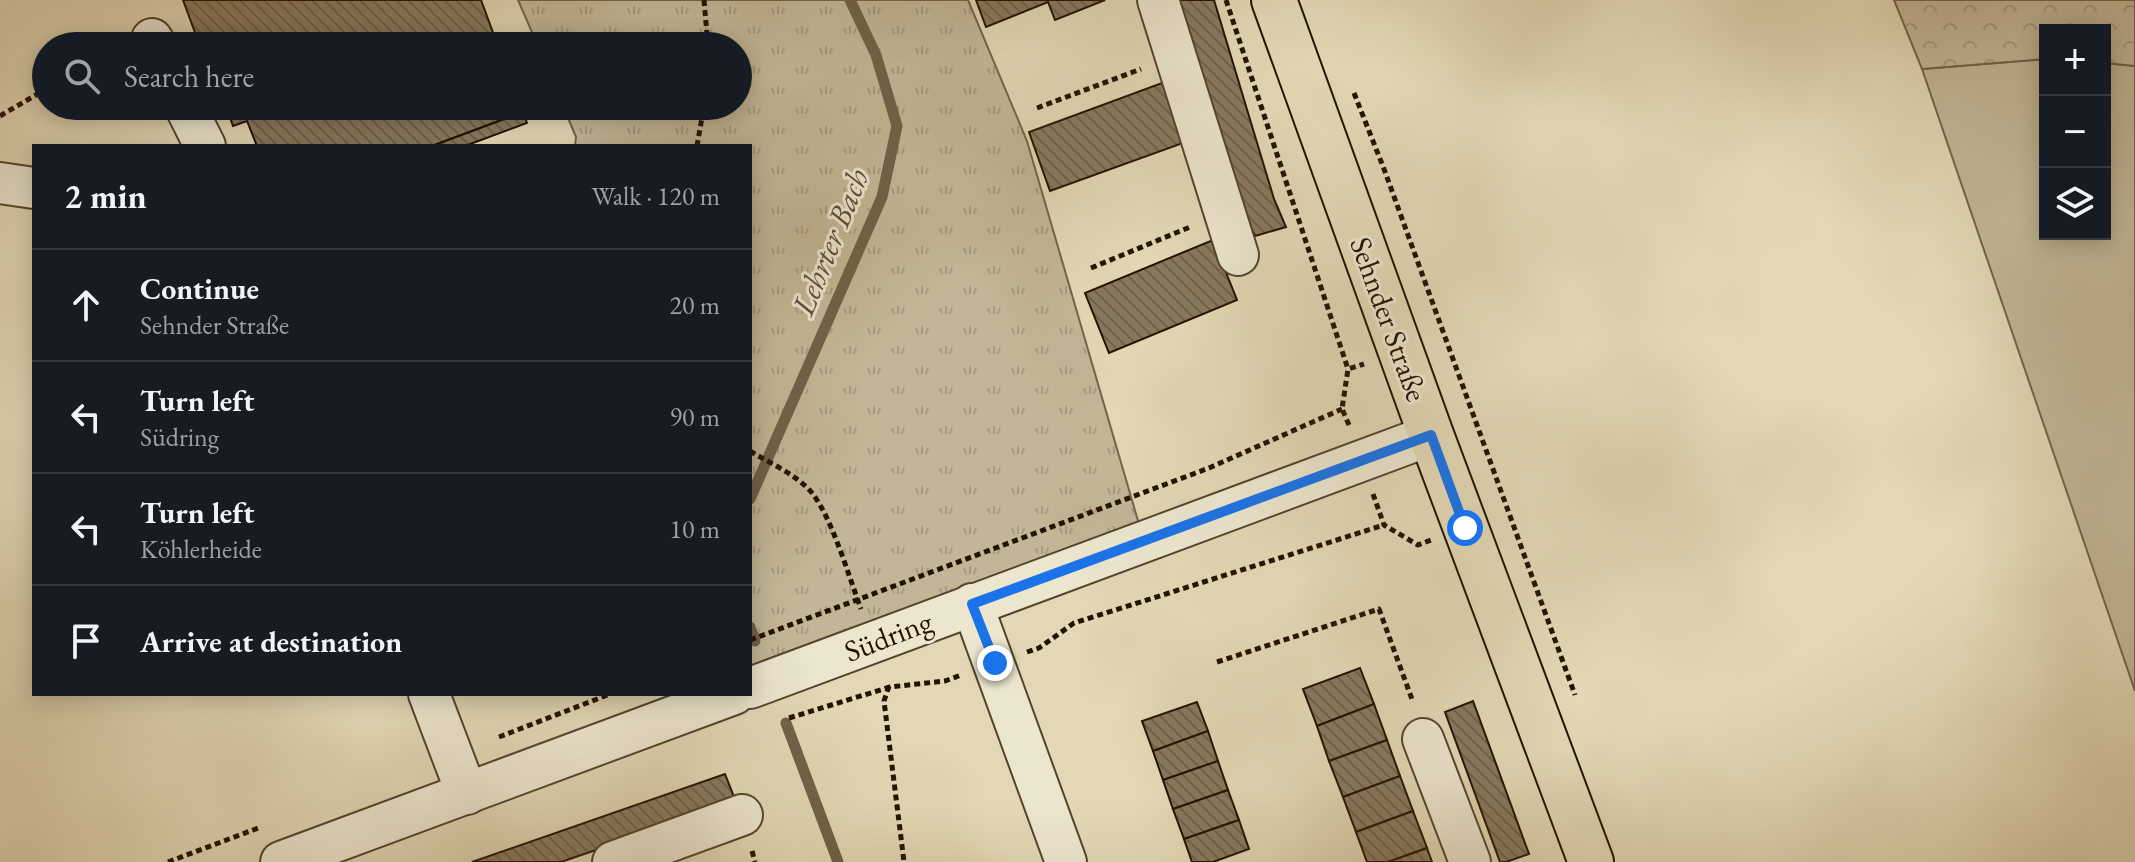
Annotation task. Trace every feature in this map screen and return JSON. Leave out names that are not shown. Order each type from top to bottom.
[{"type":"main road","name":"Sehnder Straße","points":[[1274,0],[1431,435],[1591,862]]},
{"type":"street","points":[[1158,0],[1238,255]]},
{"type":"street","points":[[192,120],[204,144]]},
{"type":"street","points":[[0,183],[32,188]]},
{"type":"street","name":"Südring","points":[[752,687],[1431,435]]},
{"type":"street","points":[[972,604],[1066,862]]},
{"type":"street","points":[[430,696],[467,794]]},
{"type":"street","points":[[281,862],[729,696]]},
{"type":"street","points":[[1423,739],[1470,862]]},
{"type":"street","points":[[613,862],[742,815]]},
{"type":"path","points":[[704,0],[707,32]]},
{"type":"path","points":[[1226,0],[1348,369]]},
{"type":"path","points":[[1037,108],[1176,56]]},
{"type":"path","points":[[1350,85],[1384,169],[1577,702]]},
{"type":"path","points":[[0,116],[32,97]]},
{"type":"path","points":[[697,144],[702,120]]},
{"type":"path","points":[[1091,268],[1225,213]]},
{"type":"path","points":[[752,639],[1209,468],[1342,409]]},
{"type":"path","points":[[752,452],[795,477]]},
{"type":"path","points":[[788,718],[890,687],[945,681],[1039,648],[1074,623],[1384,525]]},
{"type":"path","points":[[1217,662],[1379,609],[1420,722],[1423,739]]},
{"type":"green space","points":[[518,0],[968,0],[1027,141],[1141,531],[752,671],[752,144],[575,144],[576,137],[569,120],[752,120],[752,32],[532,32]]},
{"type":"green space","points":[[1894,0],[2135,0],[2135,66],[2111,64],[2111,24],[2039,24],[2039,59],[1922,69]]},
{"type":"green space","points":[[2039,59],[2039,240],[2111,240],[2111,64],[2135,66],[2135,691],[1922,69]]},
{"type":"building","points":[[183,0],[481,0],[493,32],[195,32]]},
{"type":"building","points":[[976,0],[1105,0],[1055,20],[1048,2],[986,27]]},
{"type":"building","points":[[1179,0],[1214,0],[1274,199],[1286,227],[1255,236],[1242,209]]},
{"type":"building","points":[[1162,83],[1183,143],[1050,191],[1029,132]]},
{"type":"building","points":[[231,120],[502,120],[437,144],[256,144],[247,121],[233,126]]},
{"type":"building","points":[[502,120],[526,120],[527,123],[470,144],[437,144]]},
{"type":"building","points":[[1213,240],[1237,300],[1109,353],[1085,293]]},
{"type":"building","points":[[1360,668],[1374,704],[1317,726],[1303,689]]},
{"type":"building","points":[[1473,701],[1529,854],[1506,862],[1500,862],[1445,712]]},
{"type":"building","points":[[1197,702],[1208,731],[1153,751],[1142,721]]},
{"type":"building","points":[[1374,704],[1387,740],[1329,761],[1317,726]]},
{"type":"building","points":[[1208,731],[1218,761],[1163,780],[1153,751]]},
{"type":"building","points":[[1387,740],[1400,776],[1343,797],[1329,761]]},
{"type":"building","points":[[1218,761],[1228,790],[1173,809],[1163,780]]},
{"type":"building","points":[[725,774],[736,802],[561,862],[472,862]]},
{"type":"building","points":[[1400,776],[1413,811],[1356,832],[1343,797]]},
{"type":"building","points":[[1228,790],[1239,820],[1184,839],[1173,809]]},
{"type":"building","points":[[1413,811],[1427,848],[1388,862],[1367,862],[1356,832]]},
{"type":"building","points":[[1239,820],[1249,849],[1213,862],[1192,862],[1184,839]]},
{"type":"building","points":[[1427,848],[1432,862],[1388,862]]},
{"type":"waterway","name":"Lehrter Bach","points":[[752,494],[882,197],[897,126],[876,55],[850,0]]},
{"type":"waterway","name":"Lehrter Bach","points":[[752,633],[755,641]]},
{"type":"waterway","name":"Lehrter Bach","points":[[786,723],[838,862]]},
{"type":"route","points":[[995,663],[972,604],[1431,435],[1465,528]]}]
